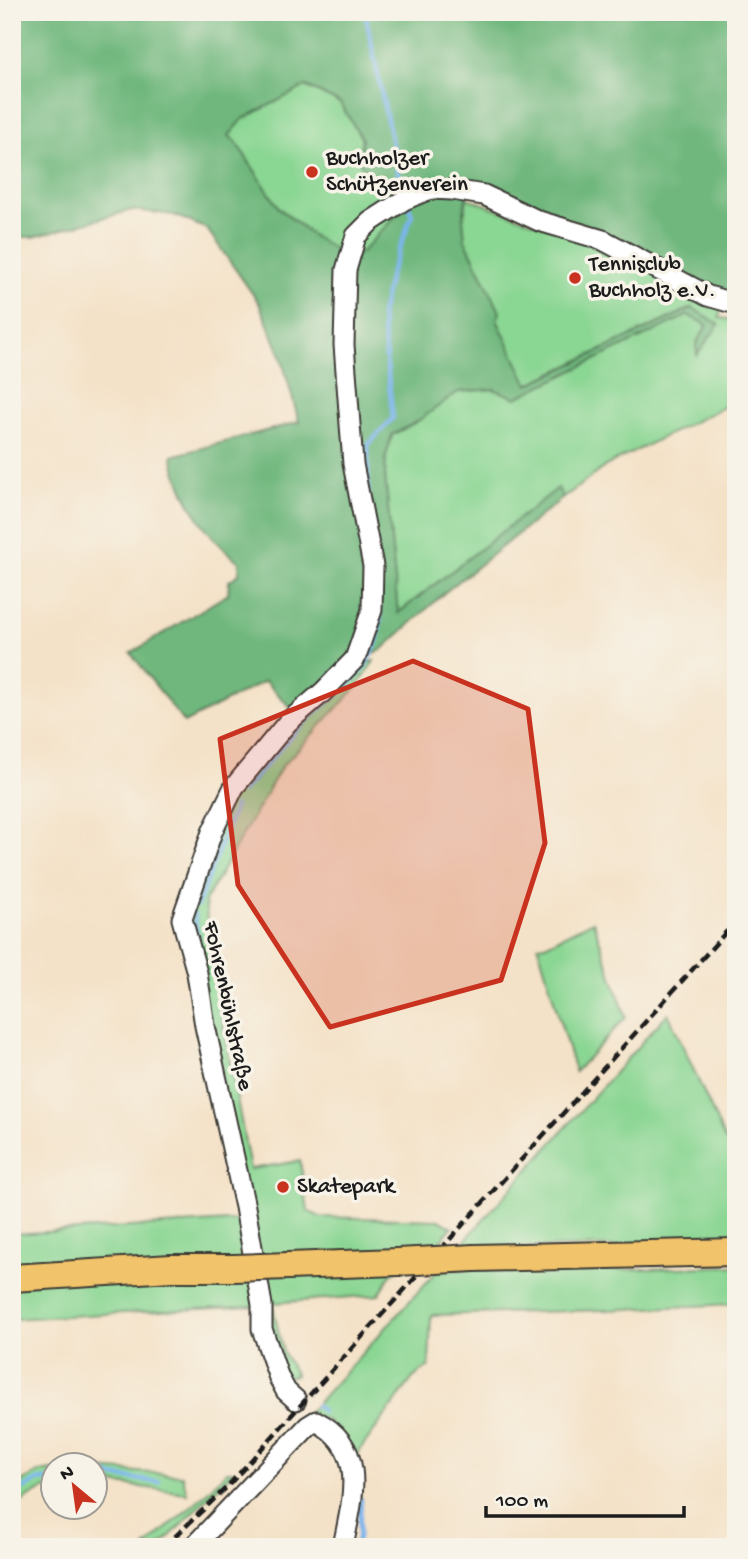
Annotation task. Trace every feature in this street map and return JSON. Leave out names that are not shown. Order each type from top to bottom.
[{"type":"main road","points":[[12,1278],[171,1268],[736,1252]]},
{"type":"street","name":"Fohrenbühlstraße","points":[[296,1401],[279,1378],[262,1329],[262,1305],[245,1207],[205,1026],[197,972],[182,919],[212,832],[234,788],[288,722],[323,692],[355,659],[372,610],[373,566],[353,464],[344,345],[346,270],[356,236],[370,222],[406,198],[430,189],[484,195],[539,221],[603,240],[708,296],[736,304]]},
{"type":"street","points":[[193,1547],[308,1426],[316,1421],[330,1428],[344,1443],[353,1464],[352,1497],[343,1547]]},
{"type":"highlighted area","points":[[413,661],[528,709],[545,843],[501,980],[330,1027],[238,885],[220,739]]},
{"type":"green space","points":[[12,12],[736,12],[736,297],[467,192],[463,220],[465,240],[500,312],[497,320],[528,385],[692,308],[719,324],[697,355],[696,344],[707,325],[688,315],[516,398],[494,389],[458,392],[418,421],[392,435],[386,456],[385,475],[398,613],[558,488],[563,498],[444,593],[383,649],[367,658],[355,659],[297,714],[265,681],[184,723],[131,653],[228,594],[229,581],[239,574],[239,562],[216,540],[188,501],[172,456],[299,422],[280,353],[259,303],[207,229],[174,215],[132,210],[34,237],[19,237],[12,228]],"holes":[[[306,86],[340,103],[362,139],[358,161],[379,184],[396,191],[402,202],[402,209],[361,253],[349,258],[313,236],[279,208],[236,142],[229,136],[243,119]]]},
{"type":"green space","name":"Buchholzer Schützenverein","points":[[305,86],[340,103],[362,139],[361,150],[389,189],[396,191],[402,202],[402,209],[361,253],[350,258],[313,236],[279,208],[236,142],[228,136],[243,119]]},
{"type":"green space","points":[[467,198],[629,257],[723,304],[719,318],[736,320],[736,401],[607,465],[563,498],[558,489],[398,613],[385,475],[386,456],[392,435],[418,421],[458,392],[494,389],[516,398],[688,315],[708,325],[696,344],[719,325],[691,308],[527,385],[497,320],[500,312],[465,240],[463,220]]},
{"type":"green space","points":[[355,659],[374,661],[357,687],[282,766],[205,901],[213,969],[250,1169],[300,1161],[308,1211],[320,1217],[439,1220],[452,1227],[433,1249],[391,1274],[379,1295],[272,1303],[283,1352],[296,1375],[282,1378],[254,1306],[12,1319],[12,1234],[247,1220],[185,918],[234,787]]},
{"type":"green space","points":[[593,921],[626,1017],[575,1072],[538,946]]},
{"type":"green space","points":[[668,1013],[736,1164],[736,1245],[458,1248]]},
{"type":"green space","points":[[736,1266],[736,1304],[431,1315],[429,1366],[413,1378],[354,1458],[327,1420],[308,1413],[437,1271],[471,1269],[554,1272]]},
{"type":"green space","points":[[108,1470],[182,1475],[187,1493],[108,1483]]},
{"type":"green space","points":[[227,1471],[234,1471],[167,1539],[158,1547],[145,1547],[203,1496]]},
{"type":"green space","points":[[38,1473],[38,1492],[12,1507],[12,1487]]},
{"type":"waterway","points":[[365,12],[400,183],[405,196]]},
{"type":"waterway","points":[[368,494],[368,445],[393,418],[381,315],[390,274],[412,215],[408,204]]},
{"type":"waterway","points":[[242,792],[295,732],[365,666],[374,650],[379,631],[380,610]]},
{"type":"waterway","points":[[197,906],[235,806]]},
{"type":"waterway","points":[[194,914],[198,943]]},
{"type":"waterway","points":[[316,1406],[322,1411]]},
{"type":"waterway","points":[[108,1476],[159,1482]]},
{"type":"waterway","points":[[12,1495],[38,1481]]},
{"type":"waterway","points":[[356,1547],[361,1499]]},
{"type":"railway","points":[[164,1547],[227,1487],[736,921]]},
{"type":"place","name":"Buchholzer Schützenverein","points":[[312,172]]},
{"type":"place","name":"Tennisclub Buchholz e.V.","points":[[575,278]]},
{"type":"place","name":"Skatepark","points":[[283,1187]]}]
